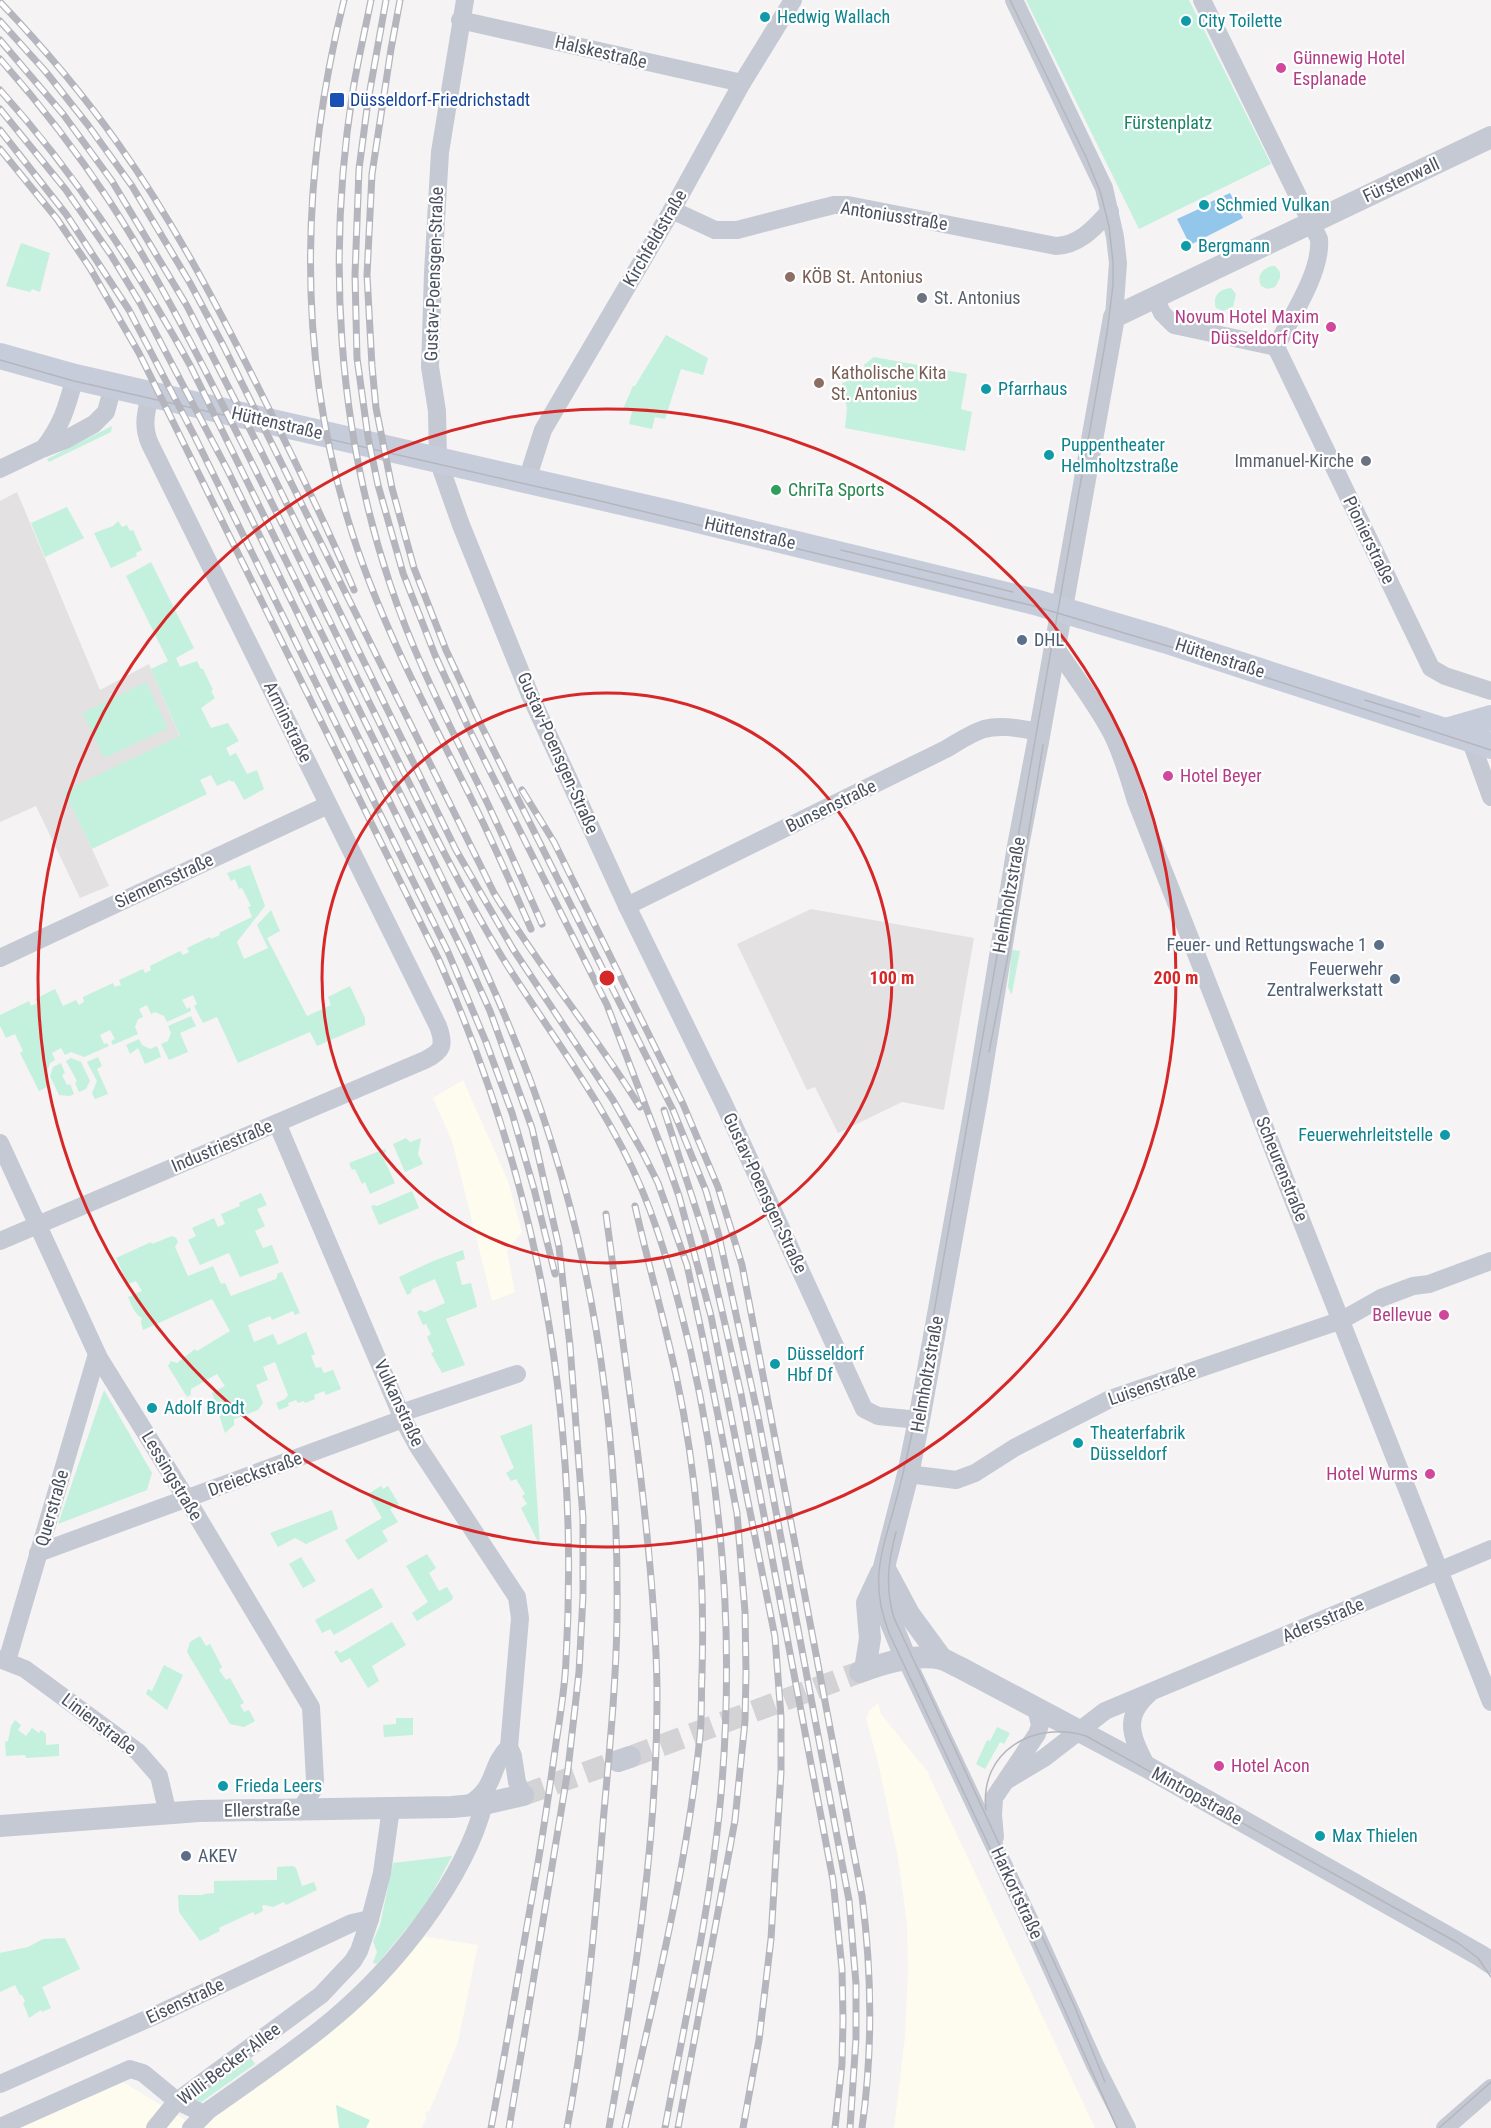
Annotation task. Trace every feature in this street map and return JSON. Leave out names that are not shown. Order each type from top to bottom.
[{"type":"main road","name":"Hüttenstraße","points":[[0,356],[150,395],[527,480],[916,572],[1061,609],[1469,739]]},
{"type":"main road","points":[[1469,739],[1491,718]]},
{"type":"street","name":"Gustav-Poensgen-Straße","points":[[465,0],[440,152],[430,367],[437,411],[438,460],[461,525],[530,695],[627,906],[723,1102],[864,1409],[878,1416],[919,1420]]},
{"type":"street","name":"Kirchfeldstraße","points":[[527,480],[543,430],[672,210],[742,83],[793,0]]},
{"type":"street","points":[[999,0],[1018,7],[1100,179],[1110,211],[1118,263],[1114,317]]},
{"type":"street","points":[[1155,297],[1161,313],[1174,325],[1276,346],[1310,282],[1320,250],[1319,239],[1311,222],[1202,0]]},
{"type":"street","name":"Halskestraße","points":[[460,20],[742,83]]},
{"type":"street","name":"Fürstenwall","points":[[1311,222],[1491,137]]},
{"type":"street","name":"Antoniusstraße","points":[[672,210],[714,230],[737,230],[834,205],[848,205],[1056,246],[1074,242],[1095,227],[1110,211]]},
{"type":"street","points":[[1114,317],[1311,222]]},
{"type":"street","name":"Helmholtzstraße","points":[[908,1474],[977,1098],[1018,846],[1114,317]]},
{"type":"street","name":"Pionierstraße","points":[[1276,346],[1431,668],[1445,676],[1491,691]]},
{"type":"street","points":[[44,448],[64,417],[75,377]]},
{"type":"street","points":[[0,469],[65,440],[94,424],[106,412],[113,386]]},
{"type":"street","name":"Arminstraße","points":[[150,395],[144,421],[147,437],[438,1026],[443,1038],[442,1048]]},
{"type":"street","name":"Scheurenstraße","points":[[1055,647],[1111,732],[1136,801],[1491,1702]]},
{"type":"street","name":"Bunsenstraße","points":[[627,906],[983,729],[1000,727],[1040,732]]},
{"type":"street","points":[[1469,739],[1491,796]]},
{"type":"street","name":"Siemensstraße","points":[[0,958],[328,805]]},
{"type":"street","name":"Industriestraße","points":[[0,1241],[434,1056],[442,1048]]},
{"type":"street","name":"Vulkanstraße","points":[[277,1123],[402,1416],[417,1445],[517,1596],[520,1618],[509,1747],[513,1756],[517,1782],[523,1795]]},
{"type":"street","name":"Lessingstraße","points":[[0,1143],[97,1354],[311,1707],[315,1780],[314,1788],[301,1809]]},
{"type":"street","name":"Luisenstraße","points":[[908,1474],[956,1480],[975,1473],[1014,1448],[1110,1399],[1341,1320],[1381,1298],[1413,1286],[1429,1284],[1491,1261]]},
{"type":"street","name":"Querstraße","points":[[3,1660],[38,1553],[97,1354]]},
{"type":"street","name":"Dreieckstraße","points":[[38,1553],[517,1374]]},
{"type":"street","points":[[884,1567],[884,1598],[887,1613],[906,1659],[863,1671],[870,1638],[867,1603],[884,1567],[908,1474]]},
{"type":"street","name":"Adersstraße","points":[[1009,1779],[1044,1758],[1105,1711],[1491,1549]]},
{"type":"street","points":[[884,1567],[909,1614],[942,1659]]},
{"type":"street","name":"Mintropstraße","points":[[906,1659],[942,1659],[1147,1767],[1488,1959]]},
{"type":"street","name":"Harkortstraße","points":[[906,1659],[1126,2128]]},
{"type":"street","name":"Linienstraße","points":[[3,1660],[25,1668],[138,1752],[159,1776],[168,1814]]},
{"type":"street","name":"Adersstraße","points":[[1147,1767],[1135,1743],[1131,1722],[1141,1701],[1154,1689]]},
{"type":"street","name":"Adersstraße","points":[[997,1851],[993,1815],[994,1798],[1009,1779],[1039,1730],[1036,1708]]},
{"type":"street","name":"Vulkanstraße","points":[[475,1805],[476,1800],[488,1788],[502,1753],[509,1747]]},
{"type":"street","name":"Ellerstraße","points":[[0,1826],[200,1811],[475,1805],[523,1795]]},
{"type":"street","name":"Willi-Becker-Allee","points":[[191,2128],[204,2114],[314,2034],[343,2010],[397,1956],[426,1918],[470,1846],[478,1828],[475,1805]]},
{"type":"street","name":"Willi-Becker-Allee","points":[[155,2128],[177,2101],[308,2005],[333,1984],[353,1961],[359,1951],[370,1919],[382,1873],[391,1808]]},
{"type":"street","name":"Eisenstraße","points":[[0,2084],[352,1923],[370,1919]]},
{"type":"street","points":[[308,2005],[308,2019],[314,2034]]},
{"type":"street","points":[[0,2127],[130,2069],[143,2073],[177,2101],[204,2114]]},
{"type":"street","points":[[1445,2128],[1491,2088]]},
{"type":"shaded area","points":[[17,492],[100,690],[149,664],[180,737],[65,791],[109,886],[80,898],[36,806],[0,822],[0,501]]},
{"type":"shaded area","points":[[811,909],[974,938],[944,1110],[902,1102],[838,1133],[815,1087],[807,1090],[737,944]]},
{"type":"shaded area","points":[[463,1080],[508,1181],[522,1232],[507,1251],[515,1292],[492,1301],[452,1141],[433,1098]]},
{"type":"shaded area","points":[[878,1703],[881,1714],[927,1771],[1095,2128],[894,2128],[905,2038],[908,1971],[907,1925],[898,1858],[878,1762],[866,1719],[870,1710]]},
{"type":"shaded area","points":[[421,1936],[478,1945],[458,2042],[429,2112],[426,2111],[427,2116],[422,2128],[12,2128],[123,2082],[197,2127]]},
{"type":"green space","name":"Fürstenplatz","points":[[1026,0],[1189,0],[1271,164],[1139,229]]},
{"type":"green space","points":[[21,243],[50,253],[40,292],[6,286]]},
{"type":"green space","points":[[1275,266],[1280,272],[1280,278],[1275,287],[1268,289],[1261,286],[1260,276],[1262,271]]},
{"type":"green space","points":[[1231,288],[1236,294],[1233,307],[1223,311],[1216,308],[1215,300],[1218,294]]},
{"type":"green space","points":[[666,335],[708,358],[703,375],[681,369],[665,419],[655,417],[652,429],[629,424],[632,411],[623,409],[633,386]]},
{"type":"green space","points":[[874,357],[967,374],[961,409],[972,412],[965,451],[845,428],[847,409],[842,383],[867,374],[864,365]]},
{"type":"green space","points":[[112,426],[111,432],[49,462],[47,459]]},
{"type":"green space","points":[[67,507],[84,538],[45,557],[31,523]]},
{"type":"green space","points":[[118,521],[122,527],[127,525],[130,531],[133,530],[142,550],[136,553],[137,556],[111,568],[94,533],[113,526]]},
{"type":"green space","points":[[151,562],[194,648],[176,658],[180,667],[197,661],[203,669],[215,698],[201,708],[211,728],[228,723],[239,741],[226,748],[230,756],[236,753],[247,774],[257,770],[264,789],[244,800],[234,781],[230,780],[217,786],[211,775],[200,780],[207,794],[92,849],[64,791],[180,736],[151,669],[168,661],[126,576]]},
{"type":"green space","points":[[146,682],[168,728],[104,758],[83,713]]},
{"type":"green space","points":[[250,865],[265,906],[237,942],[244,959],[268,948],[257,925],[271,910],[280,931],[267,938],[307,1016],[331,1005],[328,997],[350,986],[365,1018],[365,1025],[317,1046],[310,1032],[238,1063],[217,1017],[203,1023],[194,1006],[197,1004],[193,995],[182,1000],[187,1009],[190,1007],[191,1011],[167,1022],[164,1016],[155,1012],[151,1014],[147,1005],[139,1009],[143,1017],[138,1019],[135,1027],[138,1034],[113,1045],[111,1041],[115,1039],[110,1030],[100,1035],[104,1044],[107,1043],[109,1046],[84,1057],[71,1052],[65,1055],[61,1048],[52,1053],[55,1060],[50,1063],[45,1077],[49,1086],[39,1091],[20,1053],[23,1051],[15,1034],[6,1038],[0,1026],[0,1015],[29,1001],[31,1006],[37,1003],[35,999],[55,989],[63,1006],[76,1000],[79,1005],[84,1002],[83,997],[113,983],[115,987],[121,985],[119,980],[143,969],[145,973],[151,970],[150,966],[180,951],[183,955],[189,952],[187,948],[210,937],[211,939],[220,935],[219,933],[252,917],[248,907],[251,906],[242,888],[239,889],[235,879],[231,881],[227,873]]},
{"type":"green space","points":[[1012,950],[1020,951],[1011,994],[1008,987]]},
{"type":"green space","points":[[191,1016],[196,1026],[180,1033],[188,1052],[169,1060],[161,1044],[168,1041],[171,1033],[168,1026]]},
{"type":"green space","points":[[139,1039],[142,1045],[150,1049],[157,1046],[161,1057],[145,1064],[138,1048],[130,1054],[126,1045]]},
{"type":"green space","points":[[98,1057],[102,1066],[97,1069],[108,1094],[95,1099],[92,1093],[97,1081],[87,1062]]},
{"type":"green space","points":[[71,1058],[81,1062],[90,1081],[86,1089],[79,1092],[75,1083],[77,1081],[66,1061]]},
{"type":"green space","points":[[61,1063],[65,1073],[62,1075],[67,1085],[70,1084],[74,1094],[70,1096],[59,1095],[50,1076],[53,1067]]},
{"type":"green space","points":[[406,1138],[410,1142],[421,1138],[418,1154],[423,1164],[405,1172],[393,1144]]},
{"type":"green space","points":[[385,1149],[383,1157],[395,1183],[370,1194],[365,1182],[362,1184],[355,1169],[352,1170],[349,1163]]},
{"type":"green space","points":[[412,1191],[419,1208],[379,1225],[371,1206],[377,1206]]},
{"type":"green space","points":[[261,1193],[267,1205],[257,1209],[265,1226],[255,1231],[263,1248],[272,1245],[279,1263],[240,1277],[229,1253],[200,1265],[188,1240],[196,1236],[192,1228],[214,1218],[218,1227],[225,1224],[221,1214]]},
{"type":"green space","points":[[172,1236],[178,1242],[175,1247],[188,1276],[213,1266],[221,1284],[225,1283],[231,1296],[276,1279],[278,1273],[282,1272],[300,1313],[295,1315],[293,1311],[272,1320],[270,1316],[248,1325],[254,1342],[273,1334],[278,1345],[306,1332],[315,1354],[311,1356],[316,1368],[321,1367],[324,1373],[333,1370],[341,1389],[326,1395],[324,1391],[314,1395],[315,1399],[305,1403],[304,1401],[298,1403],[296,1400],[279,1410],[276,1403],[288,1395],[275,1362],[263,1367],[268,1380],[256,1385],[263,1403],[258,1410],[234,1419],[234,1425],[225,1433],[212,1393],[225,1386],[217,1374],[191,1389],[191,1395],[187,1397],[168,1366],[171,1361],[177,1363],[195,1349],[197,1351],[230,1331],[212,1299],[143,1330],[142,1318],[135,1312],[128,1297],[142,1291],[136,1281],[128,1284],[116,1258],[151,1242],[152,1244]]},
{"type":"green space","points":[[463,1250],[465,1259],[456,1262],[462,1285],[471,1283],[477,1307],[446,1319],[465,1365],[442,1373],[431,1353],[434,1352],[427,1337],[431,1334],[426,1324],[423,1325],[417,1312],[420,1310],[425,1312],[445,1303],[435,1279],[412,1289],[407,1295],[399,1277]]},
{"type":"green space","points":[[104,1390],[152,1473],[147,1490],[58,1524]]},
{"type":"green space","points":[[532,1424],[540,1546],[521,1508],[527,1504],[522,1496],[525,1494],[516,1479],[511,1481],[506,1473],[514,1468],[500,1436]]},
{"type":"green space","points":[[381,1486],[383,1489],[388,1486],[399,1504],[390,1509],[398,1522],[382,1531],[388,1541],[358,1560],[345,1540],[382,1518],[368,1494]]},
{"type":"green space","points":[[332,1510],[338,1529],[306,1544],[295,1538],[278,1547],[270,1533]]},
{"type":"green space","points":[[427,1554],[436,1568],[429,1573],[439,1591],[447,1587],[453,1597],[452,1600],[417,1621],[412,1613],[428,1602],[406,1566]]},
{"type":"green space","points":[[301,1557],[316,1581],[303,1588],[289,1564]]},
{"type":"green space","points":[[372,1588],[383,1607],[334,1635],[330,1629],[322,1633],[315,1620]]},
{"type":"green space","points":[[392,1622],[406,1645],[372,1666],[379,1681],[368,1688],[350,1658],[341,1663],[334,1652],[337,1650],[340,1653]]},
{"type":"green space","points":[[200,1636],[206,1646],[210,1644],[222,1667],[219,1670],[226,1680],[230,1678],[244,1703],[240,1705],[244,1712],[249,1710],[255,1721],[244,1727],[230,1724],[187,1652],[190,1642]]},
{"type":"green space","points":[[164,1665],[183,1675],[167,1710],[146,1694],[148,1689],[152,1691]]},
{"type":"green space","points":[[396,1718],[413,1718],[413,1735],[384,1737],[383,1725],[396,1724]]},
{"type":"green space","points":[[15,1720],[21,1725],[18,1730],[26,1736],[32,1728],[39,1733],[41,1730],[46,1734],[46,1745],[59,1744],[59,1756],[26,1758],[25,1755],[6,1756],[5,1742],[8,1741],[11,1726]]},
{"type":"green space","points":[[997,1727],[1010,1733],[1004,1744],[1000,1742],[985,1769],[976,1764],[987,1740],[990,1741]]},
{"type":"green space","points":[[452,1856],[426,1905],[377,1964],[373,1963],[377,1952],[373,1941],[380,1925],[393,1863]]},
{"type":"green space","points":[[293,1866],[296,1868],[302,1886],[314,1882],[317,1890],[286,1905],[284,1902],[273,1907],[264,1905],[262,1906],[263,1911],[255,1915],[253,1912],[219,1928],[220,1931],[200,1941],[179,1912],[178,1895],[214,1893],[214,1881],[277,1880],[277,1867]]},
{"type":"green space","points":[[65,1938],[80,1969],[42,1987],[51,2008],[42,2012],[41,2010],[29,2018],[23,2003],[25,2001],[15,1985],[0,1992],[0,1953],[28,1947],[43,1939]]},
{"type":"green space","points":[[251,2058],[255,2064],[200,2103],[191,2101]]},
{"type":"green space","points":[[336,2105],[370,2120],[366,2128],[339,2128]]},
{"type":"water","points":[[1230,193],[1243,218],[1190,245],[1177,219],[1201,208],[1206,209],[1208,203]]},
{"type":"tunnel","points":[[630,1757],[860,1672]]},
{"type":"tunnel","points":[[523,1795],[618,1761]]},
{"type":"tram line","points":[[1010,0],[1086,157],[1100,191],[1109,226],[1113,285],[1107,333],[915,1420],[883,1549],[879,1596],[889,1633],[1042,1959],[1117,2128]]},
{"type":"tram line","points":[[0,360],[74,381],[596,500],[1034,606],[1181,650],[1491,750]]},
{"type":"tram line","points":[[841,550],[1013,592]]},
{"type":"tram line","points":[[1365,700],[1420,717]]},
{"type":"tram line","points":[[989,1052],[1010,945],[1043,745]]},
{"type":"tram line","points":[[896,1532],[889,1575],[889,1596],[894,1618],[1074,2005],[1105,2082]]},
{"type":"tram line","points":[[986,1810],[986,1789],[991,1771],[1001,1756],[1014,1745],[1030,1737],[1047,1733],[1066,1732],[1086,1736],[1458,1943],[1478,1958],[1491,1977]]},
{"type":"tram line","points":[[1439,2128],[1491,2082]]},
{"type":"railway","points":[[344,0],[319,130],[313,196],[311,262],[313,328],[320,393],[332,458],[349,523],[374,594],[531,929]]},
{"type":"railway","points":[[371,0],[353,90],[340,214],[339,277],[342,339],[348,402],[358,463],[372,524],[390,584],[410,638],[542,924]]},
{"type":"railway","points":[[386,0],[368,101],[359,169],[355,275],[357,358],[368,437],[378,485],[403,573],[435,655],[468,727],[607,1005],[679,1196],[711,1316],[775,1637],[781,1717],[781,1772],[771,1939],[759,2040],[743,2128]]},
{"type":"railway","points":[[400,0],[372,174],[367,275],[376,408],[392,488],[414,568],[446,650],[479,721],[673,1110],[706,1191],[719,1236],[758,1416],[849,1900],[856,1984],[856,2038],[850,2128]]},
{"type":"railway","points":[[0,2],[91,107],[160,206],[197,270],[248,368],[311,495],[354,590]]},
{"type":"railway","points":[[0,21],[46,72],[88,125],[132,186],[190,283],[223,345],[494,893],[640,1107]]},
{"type":"railway","points":[[0,40],[63,114],[112,181],[187,306],[262,453],[456,850],[513,949],[613,1100],[643,1153],[658,1183],[687,1265],[737,1513],[745,1612],[746,1672],[745,1721],[735,1820],[678,2128]]},
{"type":"railway","points":[[0,59],[85,165],[163,290],[241,441],[450,864],[502,957],[612,1129],[642,1190],[664,1250],[676,1291],[703,1410],[719,1525],[726,1641],[724,1757],[719,1815],[702,1933],[665,2128]]},
{"type":"railway","points":[[0,90],[54,154],[103,222],[148,292],[190,365],[480,959],[535,1095],[568,1199],[594,1317],[603,1377],[614,1498],[617,1619],[612,1721],[593,1938],[580,2052],[567,2128]]},
{"type":"railway","points":[[0,109],[66,190],[111,255],[140,303],[228,471],[468,962],[490,1011],[532,1128],[559,1247],[570,1346],[583,1518],[583,1596],[579,1672],[568,1769],[509,2128]]},
{"type":"railway","points":[[0,130],[66,214],[129,310],[195,437],[448,952],[486,1042],[512,1113],[555,1274]]},
{"type":"railway","points":[[0,149],[57,219],[90,268],[139,353],[438,958],[473,1043],[502,1128],[526,1214],[545,1301],[558,1389],[566,1478],[569,1568],[566,1660],[565,1681],[542,1836],[491,2128]]},
{"type":"railway","points":[[522,790],[554,842],[683,1104],[718,1187],[742,1265],[862,1896],[868,1954],[870,2012],[868,2070],[862,2128]]},
{"type":"railway","points":[[664,1110],[705,1237],[741,1394],[833,1880],[842,1969],[843,2020],[842,2064],[835,2128]]},
{"type":"railway","points":[[625,2128],[687,1835],[700,1736],[703,1637],[701,1562],[689,1449],[671,1354],[635,1206]]},
{"type":"railway","points":[[606,1214],[647,1532],[654,1609],[657,1687],[654,1798],[643,1909],[628,2019],[609,2128]]},
{"type":"place","name":"Hedwig Wallach","points":[[765,17]]},
{"type":"place","name":"City Toilette","points":[[1186,21]]},
{"type":"place","name":"Günnewig Hotel Esplanade","points":[[1281,68]]},
{"type":"place","name":"Düsseldorf-Friedrichstadt","points":[[337,100]]},
{"type":"place","name":"Schmied Vulkan","points":[[1204,205]]},
{"type":"place","name":"Bergmann","points":[[1186,246]]},
{"type":"place","name":"KÖB St. Antonius","points":[[790,277]]},
{"type":"place","name":"St. Antonius","points":[[922,298]]},
{"type":"place","name":"Novum Hotel Maxim Düsseldorf City","points":[[1331,327]]},
{"type":"place","name":"Katholische Kita St. Antonius","points":[[819,383]]},
{"type":"place","name":"Pfarrhaus","points":[[986,389]]},
{"type":"place","name":"Puppentheater Helmholtzstraße","points":[[1049,455]]},
{"type":"place","name":"Immanuel-Kirche","points":[[1366,461]]},
{"type":"place","name":"ChriTa Sports","points":[[776,490]]},
{"type":"place","name":"DHL","points":[[1022,640]]},
{"type":"place","name":"Hotel Beyer","points":[[1168,776]]},
{"type":"place","name":"Feuer- und Rettungswache 1","points":[[1379,945]]},
{"type":"place","name":"Feuerwehr Zentralwerkstatt","points":[[1395,979]]},
{"type":"place","name":"Feuerwehrleitstelle","points":[[1445,1135]]},
{"type":"place","name":"Bellevue","points":[[1444,1315]]},
{"type":"place","name":"Düsseldorf Hbf Df","points":[[775,1364]]},
{"type":"place","name":"Adolf Brodt","points":[[152,1408]]},
{"type":"place","name":"Theaterfabrik Düsseldorf","points":[[1078,1443]]},
{"type":"place","name":"Hotel Wurms","points":[[1430,1474]]},
{"type":"place","name":"Hotel Acon","points":[[1219,1766]]},
{"type":"place","name":"Frieda Leers","points":[[223,1786]]},
{"type":"place","name":"Max Thielen","points":[[1320,1836]]},
{"type":"place","name":"AKEV","points":[[186,1856]]}]
